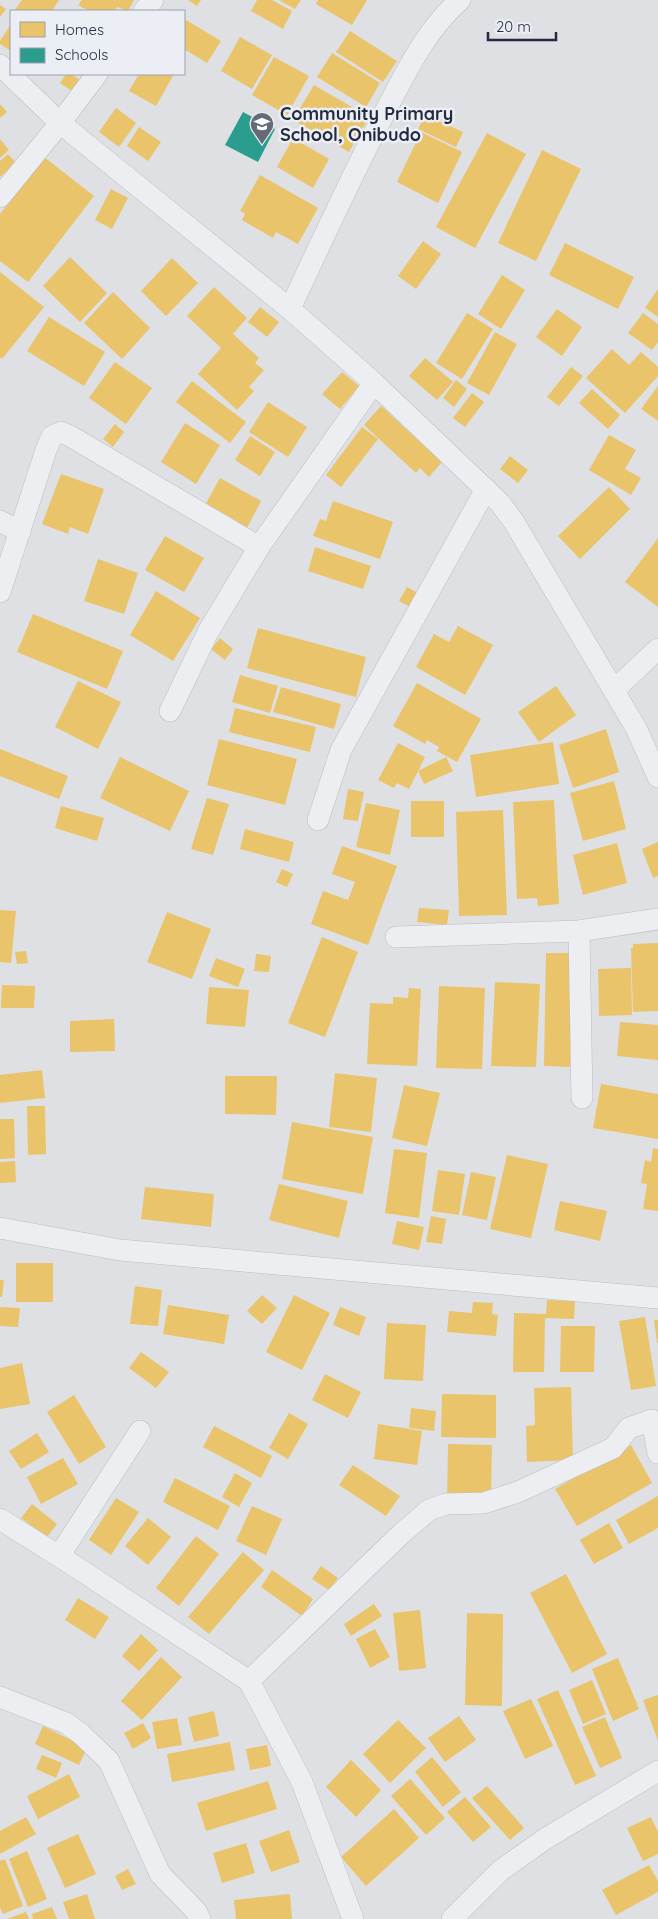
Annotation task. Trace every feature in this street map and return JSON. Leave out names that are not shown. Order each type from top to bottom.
[{"type":"street","points":[[145,10],[153,0]]},
{"type":"street","points":[[290,309],[367,146],[416,53],[432,29],[460,0]]},
{"type":"street","points":[[0,65],[10,75]]},
{"type":"street","points":[[10,75],[60,123],[290,309],[374,383],[486,489],[514,522],[636,728],[658,777]]},
{"type":"street","points":[[0,197],[96,75]]},
{"type":"street","points":[[170,711],[208,632],[259,548],[374,383]]},
{"type":"street","points":[[0,592],[46,450],[52,436],[60,432],[70,436],[259,548]]},
{"type":"street","points":[[318,820],[341,750],[486,489]]},
{"type":"street","points":[[0,521],[20,532]]},
{"type":"street","points":[[614,690],[658,649]]},
{"type":"street","points":[[396,937],[579,931],[658,919]]},
{"type":"street","points":[[579,931],[582,1098]]},
{"type":"street","points":[[0,1228],[120,1250],[658,1298]]},
{"type":"street","points":[[249,1681],[401,1534],[429,1510],[446,1504],[484,1503],[518,1492],[613,1448],[629,1428],[652,1420],[658,1453]]},
{"type":"street","points":[[59,1556],[140,1431]]},
{"type":"street","points":[[0,1519],[249,1681],[302,1782],[353,1919]]},
{"type":"street","points":[[0,1697],[66,1723],[81,1734],[109,1761],[160,1874],[192,1916]]},
{"type":"street","points":[[452,1919],[500,1870],[545,1839],[658,1771]]},
{"type":"building: Homes","points":[[22,0],[59,0],[53,10],[15,10]]},
{"type":"building: Homes","points":[[82,0],[134,0],[129,10],[117,7],[115,10],[87,10],[78,5]]},
{"type":"building: Homes","points":[[188,0],[201,0],[197,6]]},
{"type":"building: Homes","points":[[257,0],[272,0],[292,11],[283,29],[251,11]]},
{"type":"building: Homes","points":[[279,0],[301,0],[295,9]]},
{"type":"building: Homes","points":[[318,0],[367,0],[352,25],[316,4]]},
{"type":"building: Homes","points":[[0,5],[6,9],[0,17]]},
{"type":"building: Homes","points":[[186,20],[221,41],[207,63],[185,50]]},
{"type":"building: Homes","points":[[10,26],[10,50],[0,44]]},
{"type":"building: Homes","points":[[350,31],[397,61],[383,82],[336,52]]},
{"type":"building: Homes","points":[[240,37],[272,55],[252,89],[221,71]]},
{"type":"building: Homes","points":[[332,53],[380,83],[366,107],[317,77]]},
{"type":"building: Homes","points":[[274,57],[309,76],[287,115],[252,95]]},
{"type":"building: Homes","points":[[65,75],[72,75],[80,80],[72,91],[60,83]]},
{"type":"building: Homes","points":[[138,75],[173,75],[156,106],[129,91]]},
{"type":"building: Homes","points":[[314,85],[369,117],[349,152],[293,120]]},
{"type":"building: Homes","points":[[0,104],[7,112],[0,118]]},
{"type":"building: Homes","points":[[116,108],[136,123],[119,147],[99,132]]},
{"type":"building: Homes","points":[[425,115],[463,132],[456,147],[418,129]]},
{"type":"building: Homes","points":[[139,127],[161,142],[148,161],[127,146]]},
{"type":"building: Homes","points":[[421,132],[462,152],[438,203],[397,182]]},
{"type":"building: Homes","points":[[487,133],[526,154],[475,248],[436,227]]},
{"type":"building: Homes","points":[[293,138],[329,159],[313,188],[277,167]]},
{"type":"building: Homes","points":[[0,139],[9,150],[0,158]]},
{"type":"building: Homes","points":[[542,150],[581,169],[536,261],[498,243]]},
{"type":"building: Homes","points":[[8,154],[16,163],[0,177],[0,161]]},
{"type":"building: Homes","points":[[44,157],[94,196],[28,282],[0,261],[0,214]]},
{"type":"building: Homes","points":[[260,175],[318,208],[298,244],[276,232],[273,238],[242,220],[245,214],[240,211]]},
{"type":"building: Homes","points":[[111,189],[128,198],[112,229],[95,220]]},
{"type":"building: Homes","points":[[423,241],[441,254],[416,289],[398,276]]},
{"type":"building: Homes","points":[[565,243],[634,277],[618,309],[549,275]]},
{"type":"building: Homes","points":[[70,257],[107,293],[80,322],[43,286]]},
{"type":"building: Homes","points":[[172,258],[198,283],[166,316],[141,291]]},
{"type":"building: Homes","points":[[0,272],[44,307],[2,359],[0,357]]},
{"type":"building: Homes","points":[[502,275],[525,290],[501,329],[478,314]]},
{"type":"building: Homes","points":[[214,287],[247,318],[233,334],[259,358],[255,363],[264,370],[249,387],[254,391],[237,410],[198,374],[221,348],[187,316]]},
{"type":"building: Homes","points":[[658,289],[658,317],[645,308]]},
{"type":"building: Homes","points":[[113,292],[150,328],[122,359],[84,323]]},
{"type":"building: Homes","points":[[260,307],[279,322],[267,337],[248,322]]},
{"type":"building: Homes","points":[[557,309],[582,327],[562,356],[536,337]]},
{"type":"building: Homes","points":[[467,313],[493,329],[462,379],[436,363]]},
{"type":"building: Homes","points":[[643,313],[658,324],[658,342],[652,350],[628,333]]},
{"type":"building: Homes","points":[[49,317],[105,352],[84,386],[27,351]]},
{"type":"building: Homes","points":[[495,332],[517,344],[489,395],[467,383]]},
{"type":"building: Homes","points":[[612,349],[629,365],[641,352],[658,367],[658,376],[625,413],[586,378]]},
{"type":"building: Homes","points":[[425,358],[453,382],[437,400],[409,376]]},
{"type":"building: Homes","points":[[115,362],[152,388],[126,424],[89,398]]},
{"type":"building: Homes","points":[[571,367],[583,376],[559,406],[547,397]]},
{"type":"building: Homes","points":[[342,372],[359,386],[340,409],[322,394]]},
{"type":"building: Homes","points":[[456,380],[467,389],[454,407],[443,398]]},
{"type":"building: Homes","points":[[192,381],[246,422],[230,443],[176,402]]},
{"type":"building: Homes","points":[[658,386],[658,421],[641,409]]},
{"type":"building: Homes","points":[[592,389],[620,415],[608,429],[579,403]]},
{"type":"building: Homes","points":[[472,393],[484,402],[465,427],[453,418]]},
{"type":"building: Homes","points":[[268,402],[307,427],[288,457],[249,432]]},
{"type":"building: Homes","points":[[381,406],[442,462],[429,477],[420,468],[416,473],[364,425]]},
{"type":"building: Homes","points":[[185,423],[220,445],[196,484],[161,462]]},
{"type":"building: Homes","points":[[115,424],[124,432],[113,447],[103,439]]},
{"type":"building: Homes","points":[[362,427],[378,439],[341,487],[326,475]]},
{"type":"building: Homes","points":[[609,435],[636,450],[625,469],[641,478],[631,495],[589,470]]},
{"type":"building: Homes","points":[[250,436],[275,452],[260,476],[235,460]]},
{"type":"building: Homes","points":[[510,456],[528,470],[518,483],[500,469]]},
{"type":"building: Homes","points":[[61,474],[104,489],[88,534],[70,527],[68,534],[42,524]]},
{"type":"building: Homes","points":[[220,478],[261,501],[247,528],[205,505]]},
{"type":"building: Homes","points":[[609,487],[630,509],[580,559],[558,536]]},
{"type":"building: Homes","points":[[333,501],[393,522],[380,559],[313,536],[320,519],[326,521]]},
{"type":"building: Homes","points":[[165,536],[204,558],[184,592],[145,570]]},
{"type":"building: Homes","points":[[658,538],[658,607],[625,582]]},
{"type":"building: Homes","points":[[315,547],[371,566],[363,589],[308,571]]},
{"type":"building: Homes","points":[[98,559],[138,573],[124,614],[84,601]]},
{"type":"building: Homes","points":[[407,587],[420,594],[412,608],[399,601]]},
{"type":"building: Homes","points":[[156,591],[200,618],[173,661],[130,635]]},
{"type":"building: Homes","points":[[33,614],[123,651],[107,689],[17,652]]},
{"type":"building: Homes","points":[[458,626],[493,645],[465,695],[416,667],[434,634],[449,642]]},
{"type":"building: Homes","points":[[258,628],[366,657],[356,697],[247,668]]},
{"type":"building: Homes","points":[[220,638],[233,649],[225,660],[211,649]]},
{"type":"building: Homes","points":[[240,675],[278,686],[270,713],[232,702]]},
{"type":"building: Homes","points":[[78,681],[121,702],[98,749],[55,727]]},
{"type":"building: Homes","points":[[417,683],[481,719],[457,762],[437,751],[439,747],[427,740],[425,744],[393,726]]},
{"type":"building: Homes","points":[[556,686],[576,715],[539,742],[518,712]]},
{"type":"building: Homes","points":[[281,687],[341,704],[334,729],[273,712]]},
{"type":"building: Homes","points":[[235,708],[316,727],[310,752],[229,732]]},
{"type":"building: Homes","points":[[606,729],[619,772],[573,788],[559,745]]},
{"type":"building: Homes","points":[[219,739],[297,759],[285,805],[207,785]]},
{"type":"building: Homes","points":[[553,742],[559,784],[476,797],[470,755]]},
{"type":"building: Homes","points":[[398,743],[425,757],[409,789],[397,783],[394,788],[378,780]]},
{"type":"building: Homes","points":[[0,749],[68,776],[59,799],[0,776]]},
{"type":"building: Homes","points":[[120,757],[189,791],[170,831],[100,798]]},
{"type":"building: Homes","points":[[446,757],[453,771],[424,784],[418,771]]},
{"type":"building: Homes","points":[[614,781],[626,829],[583,841],[570,793]]},
{"type":"building: Homes","points":[[348,789],[364,792],[358,821],[343,819]]},
{"type":"building: Homes","points":[[207,798],[229,804],[213,855],[191,849]]},
{"type":"building: Homes","points":[[554,800],[559,904],[538,906],[537,898],[517,899],[513,802]]},
{"type":"building: Homes","points":[[411,801],[444,801],[444,837],[411,837]]},
{"type":"building: Homes","points":[[366,803],[400,810],[390,855],[356,847]]},
{"type":"building: Homes","points":[[61,806],[104,818],[97,841],[55,828]]},
{"type":"building: Homes","points":[[503,810],[507,915],[459,916],[456,812]]},
{"type":"building: Homes","points":[[245,829],[294,842],[289,862],[240,849]]},
{"type":"building: Homes","points":[[658,842],[658,876],[653,878],[642,849]]},
{"type":"building: Homes","points":[[617,843],[627,883],[583,895],[573,855]]},
{"type":"building: Homes","points":[[342,846],[397,866],[368,945],[311,924],[323,891],[348,900],[355,882],[332,874]]},
{"type":"building: Homes","points":[[282,869],[293,874],[287,887],[276,882]]},
{"type":"building: Homes","points":[[419,908],[449,910],[447,925],[417,922]]},
{"type":"building: Homes","points":[[0,910],[16,911],[11,963],[0,962]]},
{"type":"building: Homes","points":[[167,912],[211,929],[192,979],[147,962]]},
{"type":"building: Homes","points":[[322,937],[358,952],[325,1037],[288,1023]]},
{"type":"building: Homes","points":[[658,943],[658,1011],[633,1012],[631,948],[633,948],[633,944]]},
{"type":"building: Homes","points":[[26,951],[28,963],[17,964],[15,952]]},
{"type":"building: Homes","points":[[546,953],[573,953],[570,1067],[544,1066]]},
{"type":"building: Homes","points":[[256,954],[271,956],[269,972],[254,971]]},
{"type":"building: Homes","points":[[216,958],[245,969],[238,987],[209,976]]},
{"type":"building: Homes","points":[[631,968],[632,1015],[599,1016],[598,969]]},
{"type":"building: Homes","points":[[495,982],[540,984],[536,1067],[491,1066]]},
{"type":"building: Homes","points":[[2,985],[35,986],[34,1008],[1,1008]]},
{"type":"building: Homes","points":[[439,986],[485,988],[482,1069],[436,1068]]},
{"type":"building: Homes","points":[[209,987],[249,990],[245,1027],[206,1024]]},
{"type":"building: Homes","points":[[409,988],[421,989],[417,1066],[367,1064],[370,1003],[393,1004],[393,997],[408,998]]},
{"type":"building: Homes","points":[[114,1019],[115,1051],[70,1052],[70,1021]]},
{"type":"building: Homes","points":[[620,1022],[658,1025],[658,1060],[617,1056]]},
{"type":"building: Homes","points":[[42,1070],[45,1098],[0,1103],[0,1075]]},
{"type":"building: Homes","points":[[335,1073],[377,1078],[371,1132],[329,1127]]},
{"type":"building: Homes","points":[[225,1076],[277,1076],[276,1115],[225,1114]]},
{"type":"building: Homes","points":[[601,1084],[658,1094],[658,1139],[593,1128]]},
{"type":"building: Homes","points":[[404,1085],[440,1093],[427,1146],[392,1138]]},
{"type":"building: Homes","points":[[27,1106],[45,1106],[46,1154],[28,1155]]},
{"type":"building: Homes","points":[[0,1119],[14,1119],[15,1158],[0,1159]]},
{"type":"building: Homes","points":[[292,1122],[373,1137],[363,1194],[282,1179]]},
{"type":"building: Homes","points":[[653,1148],[658,1149],[658,1211],[643,1209],[647,1184],[641,1183],[645,1160],[651,1162]]},
{"type":"building: Homes","points":[[394,1149],[427,1153],[419,1218],[385,1213]]},
{"type":"building: Homes","points":[[507,1155],[548,1164],[531,1238],[490,1229]]},
{"type":"building: Homes","points":[[15,1161],[16,1182],[0,1183],[0,1162]]},
{"type":"building: Homes","points":[[438,1170],[465,1174],[459,1215],[432,1211]]},
{"type":"building: Homes","points":[[471,1172],[496,1177],[487,1220],[462,1215]]},
{"type":"building: Homes","points":[[279,1184],[348,1201],[339,1238],[269,1220]]},
{"type":"building: Homes","points":[[145,1187],[214,1194],[211,1227],[141,1219]]},
{"type":"building: Homes","points":[[560,1201],[607,1211],[600,1241],[554,1230]]},
{"type":"building: Homes","points":[[431,1216],[446,1219],[442,1244],[426,1242]]},
{"type":"building: Homes","points":[[397,1221],[424,1227],[419,1250],[392,1244]]},
{"type":"building: Homes","points":[[16,1263],[53,1263],[53,1302],[16,1302]]},
{"type":"building: Homes","points":[[0,1280],[4,1280],[2,1297],[0,1297]]},
{"type":"building: Homes","points":[[135,1286],[162,1290],[158,1326],[130,1324]]},
{"type":"building: Homes","points":[[262,1295],[277,1308],[262,1324],[247,1311]]},
{"type":"building: Homes","points":[[294,1295],[330,1313],[302,1370],[266,1352]]},
{"type":"building: Homes","points":[[547,1300],[575,1301],[574,1319],[545,1318],[544,1372],[513,1372],[514,1313],[546,1314]]},
{"type":"building: Homes","points":[[473,1302],[493,1303],[492,1314],[498,1315],[496,1336],[447,1332],[449,1311],[472,1313]]},
{"type":"building: Homes","points":[[168,1305],[229,1315],[224,1344],[163,1334]]},
{"type":"building: Homes","points":[[0,1307],[20,1308],[18,1327],[0,1326]]},
{"type":"building: Homes","points":[[340,1307],[366,1317],[359,1336],[333,1325]]},
{"type":"building: Homes","points":[[645,1317],[656,1386],[631,1390],[619,1321]]},
{"type":"building: Homes","points":[[654,1320],[658,1320],[658,1343],[657,1343]]},
{"type":"building: Homes","points":[[387,1323],[426,1325],[423,1381],[384,1379]]},
{"type":"building: Homes","points":[[561,1326],[595,1326],[594,1372],[560,1372]]},
{"type":"building: Homes","points":[[141,1352],[169,1372],[156,1388],[129,1368]]},
{"type":"building: Homes","points":[[22,1363],[30,1404],[0,1409],[0,1368]]},
{"type":"building: Homes","points":[[325,1374],[361,1392],[348,1418],[312,1400]]},
{"type":"building: Homes","points":[[571,1387],[573,1460],[527,1462],[526,1426],[535,1425],[534,1388]]},
{"type":"building: Homes","points":[[442,1394],[496,1395],[496,1438],[441,1437]]},
{"type":"building: Homes","points":[[74,1395],[106,1447],[79,1464],[47,1412]]},
{"type":"building: Homes","points":[[411,1408],[436,1411],[434,1431],[409,1428]]},
{"type":"building: Homes","points":[[289,1413],[308,1424],[288,1459],[269,1448]]},
{"type":"building: Homes","points":[[378,1424],[422,1431],[417,1465],[374,1459]]},
{"type":"building: Homes","points":[[214,1426],[272,1456],[261,1478],[203,1447]]},
{"type":"building: Homes","points":[[37,1433],[49,1452],[21,1469],[9,1451]]},
{"type":"building: Homes","points":[[448,1444],[492,1445],[491,1498],[447,1498]]},
{"type":"building: Homes","points":[[631,1445],[652,1483],[577,1526],[555,1489]]},
{"type":"building: Homes","points":[[63,1458],[78,1484],[41,1504],[27,1477]]},
{"type":"building: Homes","points":[[353,1465],[400,1496],[386,1516],[339,1485]]},
{"type":"building: Homes","points":[[235,1473],[252,1483],[239,1507],[222,1497]]},
{"type":"building: Homes","points":[[175,1478],[230,1506],[218,1530],[163,1502]]},
{"type":"building: Homes","points":[[658,1496],[658,1528],[629,1544],[616,1520]]},
{"type":"building: Homes","points":[[116,1498],[139,1512],[111,1555],[89,1540]]},
{"type":"building: Homes","points":[[32,1504],[57,1524],[47,1537],[21,1518]]},
{"type":"building: Homes","points":[[252,1506],[282,1519],[266,1555],[236,1541]]},
{"type":"building: Homes","points":[[148,1518],[171,1537],[148,1565],[125,1546]]},
{"type":"building: Homes","points":[[609,1523],[623,1548],[594,1564],[580,1540]]},
{"type":"building: Homes","points":[[196,1536],[219,1554],[179,1606],[156,1588]]},
{"type":"building: Homes","points":[[243,1552],[264,1570],[209,1634],[188,1617]]},
{"type":"building: Homes","points":[[321,1566],[338,1578],[329,1590],[312,1579]]},
{"type":"building: Homes","points":[[272,1570],[313,1599],[302,1616],[261,1587]]},
{"type":"building: Homes","points":[[566,1574],[607,1654],[572,1673],[530,1593]]},
{"type":"building: Homes","points":[[78,1598],[109,1617],[95,1639],[65,1620]]},
{"type":"building: Homes","points":[[374,1604],[382,1616],[351,1636],[344,1624]]},
{"type":"building: Homes","points":[[420,1610],[426,1668],[399,1671],[393,1613]]},
{"type":"building: Homes","points":[[467,1613],[503,1614],[502,1706],[465,1705]]},
{"type":"building: Homes","points":[[375,1629],[390,1657],[370,1668],[356,1639]]},
{"type":"building: Homes","points":[[141,1634],[158,1650],[139,1671],[122,1656]]},
{"type":"building: Homes","points":[[161,1657],[182,1677],[142,1720],[121,1701]]},
{"type":"building: Homes","points":[[618,1658],[639,1709],[613,1721],[592,1669]]},
{"type":"building: Homes","points":[[592,1680],[606,1714],[583,1724],[569,1690]]},
{"type":"building: Homes","points":[[558,1690],[596,1776],[575,1785],[537,1699]]},
{"type":"building: Homes","points":[[658,1695],[658,1741],[643,1700]]},
{"type":"building: Homes","points":[[531,1699],[553,1746],[525,1759],[503,1711]]},
{"type":"building: Homes","points":[[214,1711],[219,1736],[194,1742],[188,1717]]},
{"type":"building: Homes","points":[[459,1716],[476,1740],[445,1762],[428,1738]]},
{"type":"building: Homes","points":[[605,1717],[622,1758],[600,1768],[582,1727]]},
{"type":"building: Homes","points":[[177,1718],[182,1745],[157,1749],[152,1722]]},
{"type":"building: Homes","points":[[398,1720],[426,1748],[390,1783],[363,1754]]},
{"type":"building: Homes","points":[[143,1723],[151,1738],[133,1749],[124,1733]]},
{"type":"building: Homes","points":[[43,1726],[87,1748],[79,1765],[35,1744]]},
{"type":"building: Homes","points":[[230,1742],[235,1770],[172,1782],[167,1754]]},
{"type":"building: Homes","points":[[267,1745],[271,1766],[250,1770],[246,1749]]},
{"type":"building: Homes","points":[[42,1755],[62,1763],[56,1778],[36,1769]]},
{"type":"building: Homes","points":[[432,1757],[461,1792],[443,1807],[415,1772]]},
{"type":"building: Homes","points":[[351,1760],[381,1790],[356,1817],[326,1787]]},
{"type":"building: Homes","points":[[69,1774],[80,1797],[38,1819],[27,1796]]},
{"type":"building: Homes","points":[[410,1779],[445,1818],[426,1835],[391,1796]]},
{"type":"building: Homes","points":[[268,1781],[277,1809],[206,1831],[197,1803]]},
{"type":"building: Homes","points":[[487,1786],[524,1828],[510,1840],[472,1798]]},
{"type":"building: Homes","points":[[465,1797],[491,1827],[473,1842],[447,1812]]},
{"type":"building: Homes","points":[[394,1809],[419,1838],[366,1886],[341,1857]]},
{"type":"building: Homes","points":[[26,1817],[36,1834],[0,1854],[0,1831]]},
{"type":"building: Homes","points":[[651,1817],[658,1832],[658,1854],[643,1861],[627,1828]]},
{"type":"building: Homes","points":[[289,1830],[300,1862],[271,1872],[259,1841]]},
{"type":"building: Homes","points":[[78,1834],[96,1874],[65,1888],[47,1848]]},
{"type":"building: Homes","points":[[246,1843],[255,1873],[222,1883],[213,1853]]},
{"type":"building: Homes","points":[[27,1851],[47,1899],[28,1907],[9,1859]]},
{"type":"building: Homes","points":[[5,1859],[23,1906],[3,1914],[0,1907],[0,1861]]},
{"type":"building: Homes","points":[[649,1865],[658,1881],[658,1892],[616,1915],[602,1890]]},
{"type":"building: Homes","points":[[128,1869],[136,1884],[122,1890],[115,1876]]},
{"type":"building: Homes","points":[[87,1894],[95,1919],[69,1919],[63,1902]]},
{"type":"building: Homes","points":[[290,1894],[292,1919],[236,1919],[234,1900]]},
{"type":"building: Homes","points":[[52,1907],[57,1919],[33,1919],[32,1914]]},
{"type":"building: Homes","points":[[26,1912],[29,1919],[7,1919]]},
{"type":"building: Schools","points":[[243,112],[275,129],[258,162],[225,145]]},
{"type":"place","name":"Community Primary School, Onibudo","points":[[262,145]]}]
